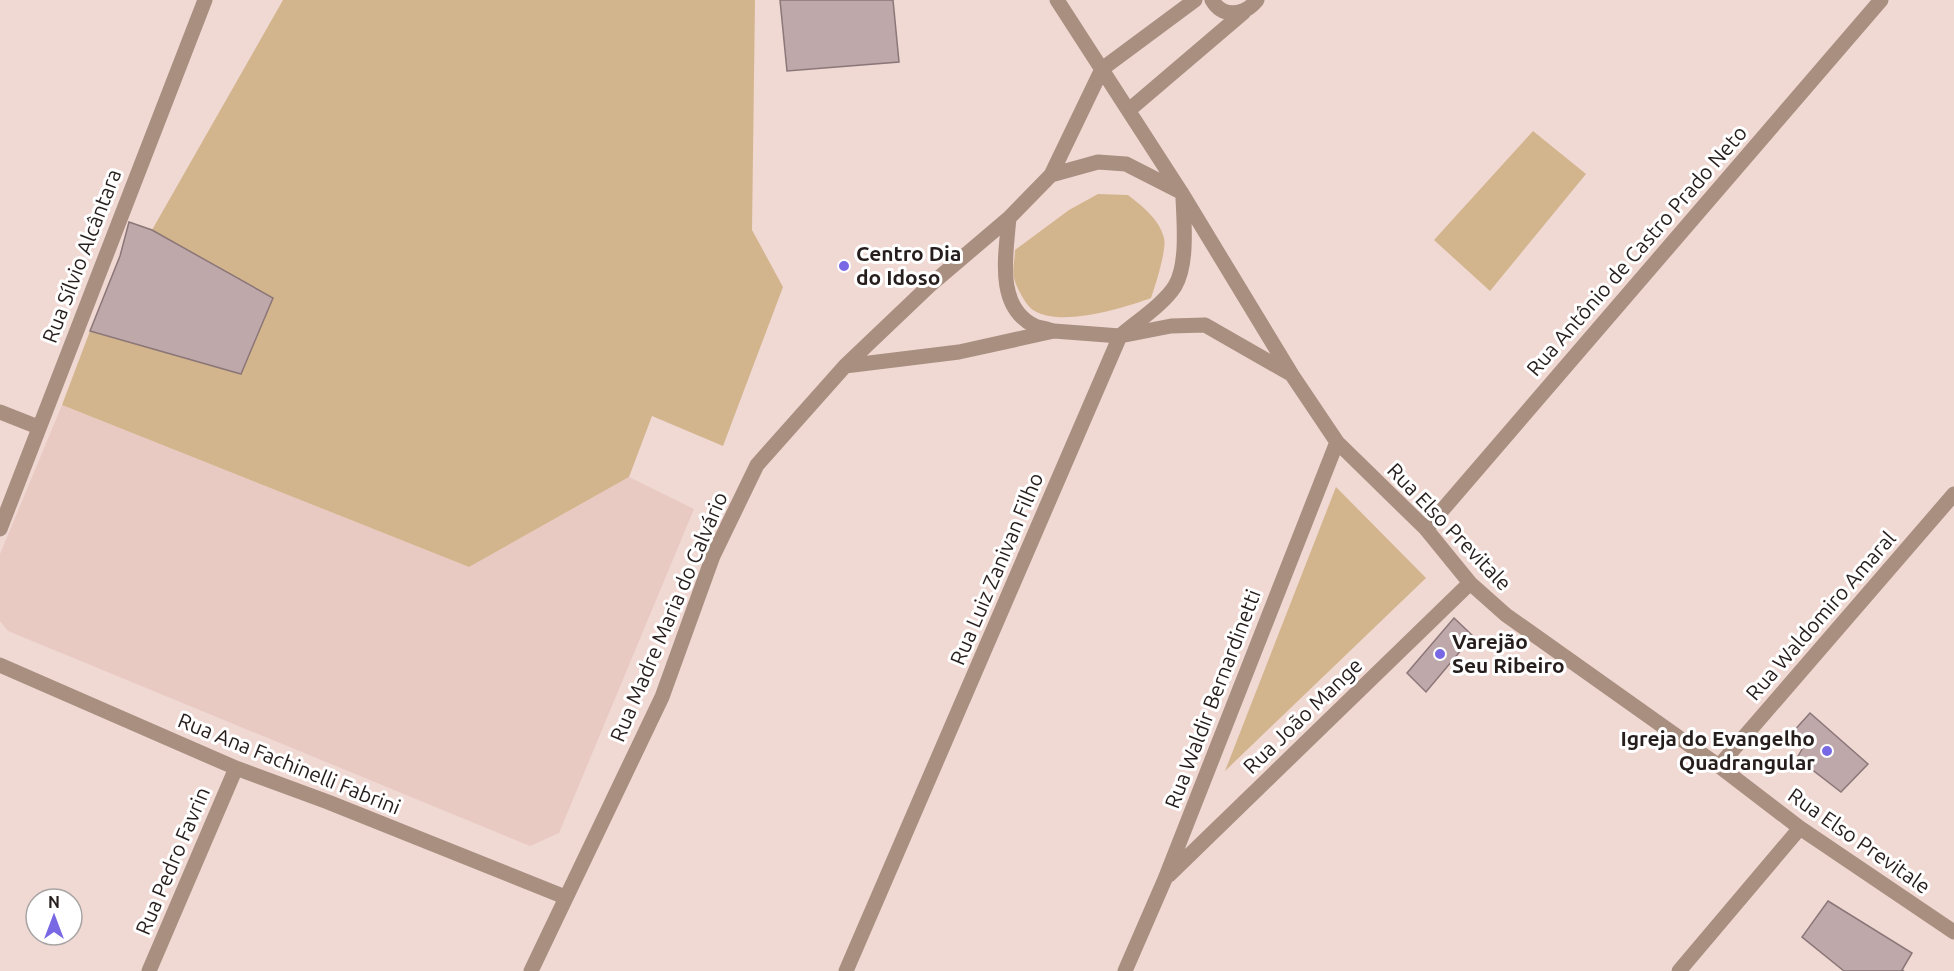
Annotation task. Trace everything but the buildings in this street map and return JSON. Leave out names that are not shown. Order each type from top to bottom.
[{"type":"street","name":"Rua Sílvio Alcântara","points":[[0,529],[206,0]]},
{"type":"street","name":"Rua Elso Previtale","points":[[1057,0],[1182,194],[1292,375],[1337,442],[1425,529],[1470,583],[1506,615],[1719,766],[1800,828],[1954,932]]},
{"type":"street","points":[[1051,175],[1102,69],[1195,0]]},
{"type":"street","points":[[1212,0],[1220,9],[1228,13],[1244,12]]},
{"type":"street","points":[[1129,110],[1257,0]]},
{"type":"street","name":"Rua Antônio de Castro Prado Neto","points":[[1425,529],[1881,0]]},
{"type":"street","points":[[1051,175],[1098,162],[1126,164],[1182,194]]},
{"type":"street","name":"Rua Madre Maria do Calvário","points":[[531,971],[662,697],[713,556],[757,465],[844,366],[929,286],[1009,218],[1051,175]]},
{"type":"street","name":"Rua Luiz Zanivan Filho","points":[[846,971],[1120,336],[1175,285],[1184,245],[1182,194]]},
{"type":"street","points":[[1009,218],[1004,271],[1007,291],[1020,315],[1034,325],[1054,331],[1120,336],[1171,326],[1205,325],[1292,375]]},
{"type":"street","points":[[844,366],[959,352],[1054,331]]},
{"type":"street","points":[[0,412],[38,427]]},
{"type":"street","name":"Rua Waldir Bernardinetti","points":[[1125,971],[1165,879],[1337,442]]},
{"type":"street","name":"Rua Waldomiro Amaral","points":[[1719,766],[1954,494]]},
{"type":"street","name":"Rua João Mange","points":[[1165,879],[1470,583]]},
{"type":"street","name":"Rua Ana Fachinelli Fabrini","points":[[0,665],[236,768],[328,802],[565,897]]},
{"type":"street","name":"Rua Pedro Favrin","points":[[149,971],[236,768]]},
{"type":"street","points":[[1679,971],[1800,828]]},
{"type":"shaded area","points":[[283,0],[755,0],[752,230],[783,287],[723,446],[652,416],[629,477],[469,567],[62,405],[90,331],[241,374],[152,230]]},
{"type":"shaded area","points":[[1533,131],[1586,174],[1490,291],[1434,240]]},
{"type":"shaded area","points":[[1098,194],[1128,195],[1139,203],[1159,225],[1164,238],[1164,251],[1151,298],[1109,311],[1075,317],[1044,315],[1033,310],[1024,300],[1015,282],[1013,272],[1015,250],[1069,210]]},
{"type":"shaded area","points":[[62,405],[469,567],[629,477],[694,509],[559,833],[530,846],[8,631],[0,621],[0,554]]},
{"type":"shaded area","points":[[1336,487],[1426,578],[1225,771]]},
{"type":"place","name":"Centro Dia do Idoso","points":[[844,266]]},
{"type":"place","name":"Varejão Seu Ribeiro","points":[[1440,654]]},
{"type":"place","name":"Igreja do Evangelho Quadrangular","points":[[1827,751]]}]
